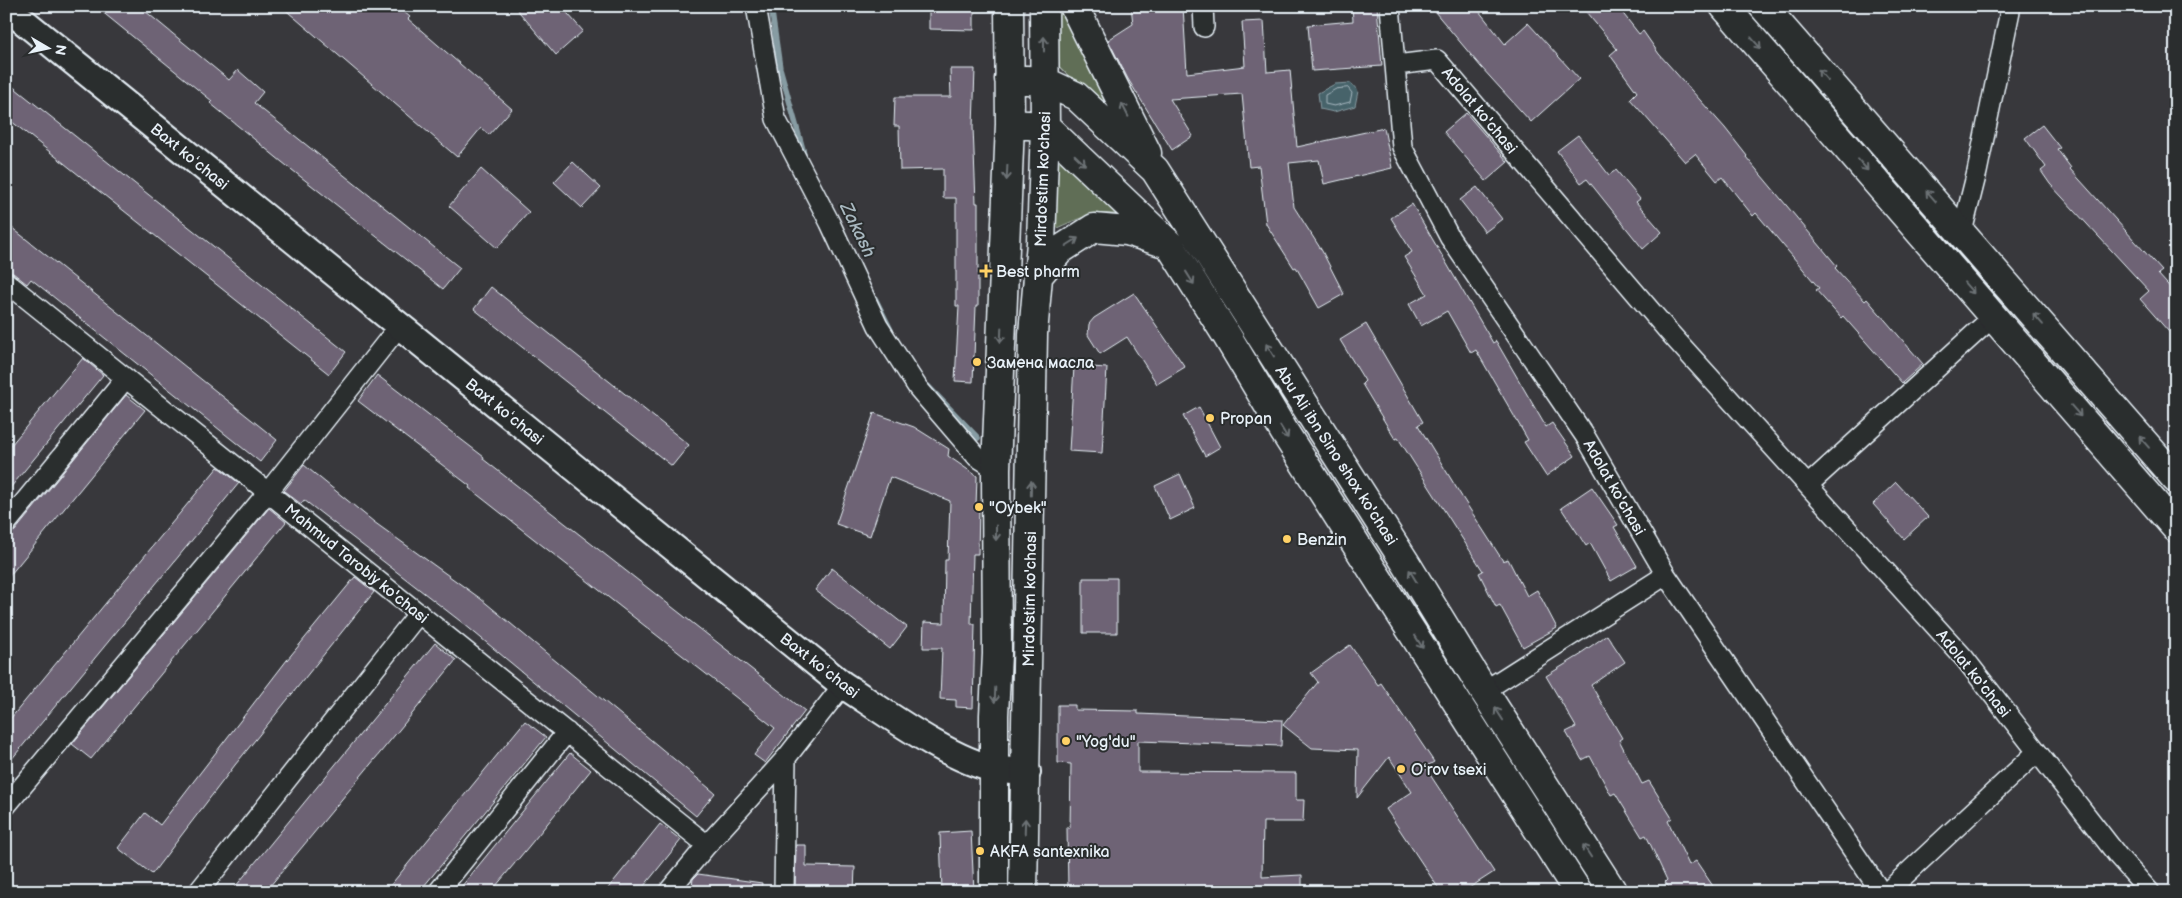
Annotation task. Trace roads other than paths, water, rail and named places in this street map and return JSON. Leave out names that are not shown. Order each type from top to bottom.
[{"type":"main road","name":"Mirdo'stim ko'chasi","points":[[994,892],[994,769],[997,654],[996,469],[1010,124],[1009,6]]},
{"type":"main road","name":"Mirdo'stim ko'chasi","points":[[1023,892],[1027,772],[1033,334],[1038,276],[1045,126],[1044,6]]},
{"type":"main road","points":[[1074,6],[1155,170]]},
{"type":"main road","points":[[1724,6],[2176,528]]},
{"type":"main road","points":[[1763,6],[2176,479]]},
{"type":"main road","name":"Baxt koʻchasi","points":[[6,7],[843,685],[923,736],[962,757],[994,769],[1027,772]]},
{"type":"main road","name":"Abu Ali ibn Sino shox ko'chasi","points":[[1009,79],[1044,81],[1076,96],[1155,170],[1613,892]]},
{"type":"main road","points":[[1010,124],[1045,126]]},
{"type":"main road","name":"Abu Ali ibn Sino shox ko'chasi","points":[[1045,126],[1169,244],[1285,433],[1578,892]]},
{"type":"main road","points":[[1038,276],[1060,250],[1094,228],[1127,231],[1169,244]]},
{"type":"street","points":[[756,6],[776,119],[830,222],[878,326],[918,388],[977,457],[996,469]]},
{"type":"street","points":[[1203,6],[1204,27]]},
{"type":"street","name":"Adolat ko'chasi","points":[[1390,6],[1402,147],[1450,238],[1585,436],[1666,575],[1881,892]]},
{"type":"street","points":[[1962,232],[2011,6]]},
{"type":"street","name":"Adolat ko'chasi","points":[[1396,65],[1437,60],[1668,331],[1966,659],[2118,856],[2150,892]]},
{"type":"street","name":"Mahmud Tarobiy ko'chasi","points":[[6,282],[707,845]]},
{"type":"street","points":[[1808,485],[1994,316]]},
{"type":"street","points":[[6,806],[268,492],[400,326]]},
{"type":"street","points":[[6,524],[126,378]]},
{"type":"street","points":[[1484,691],[1666,575]]},
{"type":"street","points":[[198,892],[419,614]]},
{"type":"street","points":[[668,892],[707,845],[786,758],[843,685]]},
{"type":"street","points":[[438,892],[567,732]]},
{"type":"street","points":[[1887,892],[2037,752]]},
{"type":"street","points":[[784,892],[786,758]]},
{"type":"water","points":[[1351,83],[1358,91],[1355,106],[1334,112],[1320,109],[1318,93],[1335,84]]},
{"type":"waterway","name":"Zakash","points":[[771,6],[780,68],[804,153]]},
{"type":"waterway","name":"Zakash","points":[[875,298],[891,330]]},
{"type":"waterway","name":"Zakash","points":[[928,386],[978,438]]},
{"type":"place","name":"Best pharm","points":[[986,271]]},
{"type":"place","name":"Замена масла","points":[[977,362]]},
{"type":"place","name":"Propan","points":[[1210,418]]},
{"type":"place","name":"\"Oybek\"","points":[[979,507]]},
{"type":"place","name":"Benzin","points":[[1287,539]]},
{"type":"place","name":"\"Yog'du\"","points":[[1066,741]]},
{"type":"place","name":"Oʻrov tsexi","points":[[1401,769]]},
{"type":"place","name":"AKFA santexnika","points":[[980,851]]}]
